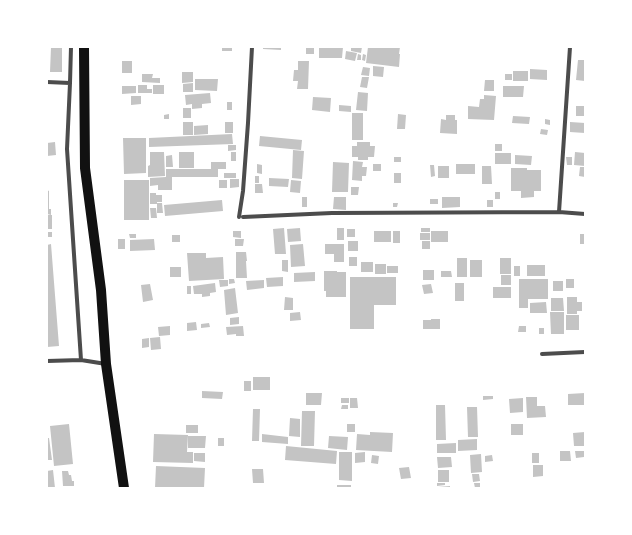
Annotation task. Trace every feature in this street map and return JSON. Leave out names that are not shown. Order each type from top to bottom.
[{"type":"main road","points":[[84,47],[85,168],[101,290],[106,364],[124,488]]},
{"type":"street","points":[[71,47],[67,149],[81,360]]},
{"type":"street","points":[[252,47],[241,217],[332,213],[559,212],[585,214]]},
{"type":"street","points":[[559,212],[570,47]]},
{"type":"street","points":[[47,82],[70,83]]},
{"type":"street","points":[[542,354],[585,352]]},
{"type":"street","points":[[47,361],[81,360],[106,364]]},
{"type":"building","points":[[51,47],[62,47],[62,72],[50,72]]},
{"type":"building","points":[[222,47],[232,47],[232,51],[222,51]]},
{"type":"building","points":[[263,47],[281,47],[281,50],[263,49]]},
{"type":"building","points":[[306,47],[314,47],[314,54],[306,54]]},
{"type":"building","points":[[319,47],[343,47],[342,58],[319,58]]},
{"type":"building","points":[[351,47],[362,47],[361,53],[351,51]]},
{"type":"building","points":[[368,47],[400,47],[399,67],[366,63]]},
{"type":"building","points":[[346,51],[357,53],[355,61],[345,59]]},
{"type":"building","points":[[358,54],[361,55],[361,60],[357,60]]},
{"type":"building","points":[[363,54],[366,55],[365,61],[362,60]]},
{"type":"building","points":[[578,60],[585,60],[585,81],[576,80]]},
{"type":"building","points":[[122,61],[132,61],[132,73],[122,73]]},
{"type":"building","points":[[298,61],[309,61],[308,89],[297,89],[298,81],[293,81],[294,70],[298,70]]},
{"type":"building","points":[[373,66],[384,67],[383,77],[373,76]]},
{"type":"building","points":[[363,67],[370,68],[369,76],[361,75]]},
{"type":"building","points":[[530,69],[547,70],[547,80],[530,79]]},
{"type":"building","points":[[513,71],[528,71],[528,81],[513,81]]},
{"type":"building","points":[[182,72],[193,72],[193,82],[182,83]]},
{"type":"building","points":[[142,74],[153,74],[152,78],[160,78],[160,83],[142,82]]},
{"type":"building","points":[[505,74],[512,74],[512,80],[505,80]]},
{"type":"building","points":[[362,77],[369,77],[367,88],[360,87]]},
{"type":"building","points":[[195,79],[218,79],[217,91],[195,90]]},
{"type":"building","points":[[485,80],[494,80],[494,91],[484,91]]},
{"type":"building","points":[[193,83],[193,92],[183,92],[183,84]]},
{"type":"building","points":[[138,85],[147,85],[147,89],[152,89],[152,93],[138,93]]},
{"type":"building","points":[[153,85],[164,85],[164,94],[153,94]]},
{"type":"building","points":[[122,86],[136,86],[136,93],[122,94]]},
{"type":"building","points":[[503,86],[524,86],[523,97],[503,97]]},
{"type":"building","points":[[358,92],[368,93],[367,111],[356,110]]},
{"type":"building","points":[[210,93],[211,103],[202,104],[202,108],[192,109],[192,104],[186,105],[185,95]]},
{"type":"building","points":[[484,95],[496,96],[494,120],[468,119],[468,106],[479,107],[480,99],[484,99]]},
{"type":"building","points":[[131,96],[141,96],[141,104],[131,105]]},
{"type":"building","points":[[313,97],[331,98],[330,112],[312,110]]},
{"type":"building","points":[[227,102],[232,102],[232,110],[227,110]]},
{"type":"building","points":[[339,105],[351,106],[351,112],[339,111]]},
{"type":"building","points":[[576,106],[585,106],[585,116],[576,116]]},
{"type":"building","points":[[183,108],[191,108],[191,118],[183,118]]},
{"type":"building","points":[[352,113],[363,113],[363,140],[352,140]]},
{"type":"building","points":[[169,114],[169,119],[164,119],[164,115]]},
{"type":"building","points":[[398,114],[406,115],[405,129],[397,129]]},
{"type":"building","points":[[446,115],[455,115],[455,120],[457,120],[457,134],[440,133],[441,119],[446,120]]},
{"type":"building","points":[[513,116],[530,117],[529,124],[512,123]]},
{"type":"building","points":[[545,119],[550,120],[550,125],[545,124]]},
{"type":"building","points":[[183,122],[193,122],[193,135],[183,135]]},
{"type":"building","points":[[225,122],[233,122],[233,133],[225,133]]},
{"type":"building","points":[[570,122],[585,123],[585,133],[570,132]]},
{"type":"building","points":[[208,125],[208,134],[194,135],[194,126]]},
{"type":"building","points":[[541,129],[548,130],[547,135],[540,134]]},
{"type":"building","points":[[232,134],[233,144],[149,147],[149,138]]},
{"type":"building","points":[[260,136],[302,140],[301,150],[259,146]]},
{"type":"building","points":[[123,138],[146,138],[146,173],[124,174]]},
{"type":"building","points":[[55,142],[56,155],[47,156],[47,143]]},
{"type":"building","points":[[357,142],[370,142],[370,146],[375,146],[374,157],[368,157],[368,160],[358,160],[358,157],[352,157],[352,146],[357,146]]},
{"type":"building","points":[[495,144],[502,144],[502,151],[495,151]]},
{"type":"building","points":[[228,145],[236,145],[236,150],[228,151]]},
{"type":"building","points":[[293,150],[304,151],[302,179],[292,178]]},
{"type":"building","points":[[150,152],[164,152],[165,176],[148,177]]},
{"type":"building","points":[[179,152],[194,152],[194,168],[179,168]]},
{"type":"building","points":[[231,152],[236,152],[236,161],[231,161]]},
{"type":"building","points":[[575,152],[585,153],[585,166],[574,165]]},
{"type":"building","points":[[495,153],[511,153],[511,164],[495,164]]},
{"type":"building","points":[[172,155],[173,167],[166,167],[166,156]]},
{"type":"building","points":[[515,155],[532,156],[531,165],[515,164]]},
{"type":"building","points":[[394,157],[401,157],[401,162],[394,162]]},
{"type":"building","points":[[566,157],[572,157],[572,165],[567,165]]},
{"type":"building","points":[[353,161],[363,162],[362,167],[367,167],[366,176],[362,176],[362,181],[352,180]]},
{"type":"building","points":[[211,162],[226,162],[226,169],[218,169],[218,177],[172,177],[172,190],[158,190],[158,185],[150,186],[150,178],[166,177],[166,169],[211,169]]},
{"type":"building","points":[[333,162],[349,163],[348,192],[332,192]]},
{"type":"building","points":[[257,164],[262,165],[262,174],[257,173]]},
{"type":"building","points":[[373,164],[381,164],[381,171],[373,171]]},
{"type":"building","points":[[456,164],[475,164],[475,174],[456,174]]},
{"type":"building","points":[[430,165],[434,165],[435,176],[431,177]]},
{"type":"building","points":[[438,166],[449,166],[449,178],[438,178]]},
{"type":"building","points":[[482,166],[491,166],[492,184],[482,184]]},
{"type":"building","points":[[580,167],[585,167],[585,177],[579,176]]},
{"type":"building","points":[[511,168],[541,170],[541,191],[534,191],[534,197],[521,198],[521,191],[511,191]]},
{"type":"building","points":[[224,173],[236,173],[236,178],[224,178]]},
{"type":"building","points":[[394,173],[401,173],[401,183],[394,183]]},
{"type":"building","points":[[255,176],[259,176],[259,183],[255,183]]},
{"type":"building","points":[[269,178],[289,179],[288,187],[269,186]]},
{"type":"building","points":[[230,179],[239,179],[239,187],[230,188]]},
{"type":"building","points":[[124,180],[149,180],[149,220],[124,220]]},
{"type":"building","points":[[219,180],[227,180],[227,188],[219,188]]},
{"type":"building","points":[[291,180],[301,181],[300,193],[290,192]]},
{"type":"building","points":[[255,184],[262,184],[263,193],[255,193]]},
{"type":"building","points":[[351,187],[359,187],[358,195],[351,195]]},
{"type":"building","points":[[47,190],[49,191],[49,209],[51,209],[51,215],[47,214]]},
{"type":"building","points":[[495,192],[500,192],[500,199],[495,199]]},
{"type":"building","points":[[150,193],[162,195],[162,202],[150,204]]},
{"type":"building","points":[[302,197],[307,197],[307,207],[302,207]]},
{"type":"building","points":[[334,197],[346,197],[346,210],[333,209]]},
{"type":"building","points":[[442,197],[460,197],[460,207],[442,208]]},
{"type":"building","points":[[430,199],[438,199],[438,204],[430,204]]},
{"type":"building","points":[[222,200],[223,211],[165,216],[164,205]]},
{"type":"building","points":[[487,200],[493,200],[493,207],[487,207]]},
{"type":"building","points":[[157,203],[162,203],[163,213],[157,213]]},
{"type":"building","points":[[393,203],[398,203],[397,207],[393,207]]},
{"type":"building","points":[[150,208],[156,208],[157,218],[151,218]]},
{"type":"building","points":[[47,215],[52,215],[52,229],[47,229]]},
{"type":"building","points":[[284,228],[286,254],[275,254],[273,229]]},
{"type":"building","points":[[300,228],[301,241],[288,242],[287,229]]},
{"type":"building","points":[[337,228],[344,228],[344,240],[337,240]]},
{"type":"building","points":[[421,228],[430,228],[430,232],[421,232]]},
{"type":"building","points":[[347,229],[355,229],[355,237],[347,237]]},
{"type":"building","points":[[233,231],[241,231],[241,238],[233,237]]},
{"type":"building","points":[[374,231],[391,231],[391,242],[374,242]]},
{"type":"building","points":[[393,231],[400,231],[400,243],[393,243]]},
{"type":"building","points":[[431,231],[448,231],[448,242],[431,242]]},
{"type":"building","points":[[47,232],[52,232],[52,237],[47,237]]},
{"type":"building","points":[[420,233],[430,233],[430,240],[420,240]]},
{"type":"building","points":[[129,234],[136,234],[136,238],[130,238]]},
{"type":"building","points":[[580,234],[585,234],[585,244],[580,244]]},
{"type":"building","points":[[172,235],[180,235],[180,242],[172,242]]},
{"type":"building","points":[[118,239],[125,239],[125,249],[118,249]]},
{"type":"building","points":[[154,239],[155,250],[130,251],[130,240]]},
{"type":"building","points":[[235,239],[244,239],[243,246],[235,246]]},
{"type":"building","points":[[348,241],[358,241],[358,251],[348,251]]},
{"type":"building","points":[[422,241],[430,241],[430,249],[422,249]]},
{"type":"building","points":[[51,244],[59,346],[47,347],[47,245]]},
{"type":"building","points":[[303,244],[305,266],[291,267],[290,245]]},
{"type":"building","points":[[325,244],[344,244],[344,262],[334,262],[334,254],[325,254]]},
{"type":"building","points":[[236,252],[246,252],[247,261],[236,261]]},
{"type":"building","points":[[187,253],[206,253],[206,258],[223,257],[224,279],[189,281]]},
{"type":"building","points":[[349,257],[357,257],[357,266],[349,266]]},
{"type":"building","points":[[457,258],[467,258],[467,277],[457,277]]},
{"type":"building","points":[[500,258],[511,258],[511,274],[500,274]]},
{"type":"building","points":[[282,260],[288,260],[288,272],[282,271]]},
{"type":"building","points":[[470,260],[482,260],[482,277],[470,277]]},
{"type":"building","points":[[236,261],[246,261],[247,278],[236,278]]},
{"type":"building","points":[[361,262],[373,262],[373,272],[361,272]]},
{"type":"building","points":[[375,264],[386,264],[386,274],[375,274]]},
{"type":"building","points":[[527,265],[545,265],[545,276],[527,276]]},
{"type":"building","points":[[387,266],[398,266],[398,273],[387,273]]},
{"type":"building","points":[[514,266],[520,266],[520,276],[514,276]]},
{"type":"building","points":[[170,267],[181,267],[181,277],[170,277]]},
{"type":"building","points":[[423,270],[434,270],[434,280],[423,280]]},
{"type":"building","points":[[324,271],[346,272],[346,297],[326,297],[326,291],[324,291]]},
{"type":"building","points":[[441,271],[451,271],[452,277],[441,277]]},
{"type":"building","points":[[315,272],[315,281],[294,282],[294,273]]},
{"type":"building","points":[[501,275],[511,275],[511,285],[501,285]]},
{"type":"building","points":[[283,277],[283,286],[267,287],[266,278]]},
{"type":"building","points":[[350,277],[396,277],[396,305],[374,305],[374,329],[350,329]]},
{"type":"building","points":[[229,279],[234,279],[235,283],[229,284]]},
{"type":"building","points":[[519,279],[548,279],[548,299],[528,299],[528,308],[519,308]]},
{"type":"building","points":[[566,279],[574,279],[574,288],[566,288]]},
{"type":"building","points":[[219,280],[228,280],[228,286],[220,287]]},
{"type":"building","points":[[264,280],[264,288],[247,290],[246,281]]},
{"type":"building","points":[[553,281],[563,281],[563,291],[553,291]]},
{"type":"building","points":[[215,283],[216,292],[210,293],[210,296],[202,297],[202,294],[194,294],[193,286]]},
{"type":"building","points":[[455,283],[464,283],[464,301],[455,301]]},
{"type":"building","points":[[150,284],[153,300],[143,302],[141,285]]},
{"type":"building","points":[[431,284],[433,293],[424,294],[422,285]]},
{"type":"building","points":[[187,286],[191,286],[191,294],[187,294]]},
{"type":"building","points":[[493,287],[511,287],[511,298],[493,298]]},
{"type":"building","points":[[235,288],[238,313],[226,315],[224,290]]},
{"type":"building","points":[[285,297],[293,298],[293,310],[284,310]]},
{"type":"building","points":[[567,297],[577,297],[577,302],[582,302],[582,311],[577,311],[577,314],[567,314]]},
{"type":"building","points":[[551,298],[563,298],[564,311],[551,311]]},
{"type":"building","points":[[546,302],[547,313],[530,313],[530,303]]},
{"type":"building","points":[[300,312],[301,320],[290,321],[290,313]]},
{"type":"building","points":[[550,312],[564,312],[564,334],[551,334]]},
{"type":"building","points":[[566,315],[579,315],[579,330],[566,330]]},
{"type":"building","points":[[239,317],[239,324],[230,325],[230,318]]},
{"type":"building","points":[[440,319],[440,329],[423,329],[423,320]]},
{"type":"building","points":[[196,322],[197,330],[187,331],[187,323]]},
{"type":"building","points":[[209,323],[210,327],[201,328],[201,324]]},
{"type":"building","points":[[170,326],[170,335],[159,336],[158,327]]},
{"type":"building","points":[[243,326],[244,336],[236,336],[236,334],[227,335],[226,327]]},
{"type":"building","points":[[519,326],[526,326],[526,332],[518,332]]},
{"type":"building","points":[[539,328],[544,328],[544,334],[539,334]]},
{"type":"building","points":[[160,337],[161,349],[151,350],[150,338]]},
{"type":"building","points":[[149,338],[149,347],[142,348],[142,339]]},
{"type":"building","points":[[253,377],[270,377],[270,390],[253,390]]},
{"type":"building","points":[[244,381],[251,381],[251,391],[244,391]]},
{"type":"building","points":[[202,391],[223,392],[222,399],[202,398]]},
{"type":"building","points":[[306,393],[322,393],[321,405],[306,405]]},
{"type":"building","points":[[585,393],[585,405],[568,405],[568,394]]},
{"type":"building","points":[[483,396],[493,396],[493,399],[483,400]]},
{"type":"building","points":[[526,397],[537,397],[537,406],[545,406],[546,417],[527,418]]},
{"type":"building","points":[[341,398],[349,398],[349,403],[341,403]]},
{"type":"building","points":[[350,398],[357,398],[358,408],[350,408]]},
{"type":"building","points":[[523,398],[523,412],[510,413],[509,399]]},
{"type":"building","points":[[342,405],[348,405],[348,409],[341,409]]},
{"type":"building","points":[[436,405],[445,405],[446,440],[436,440]]},
{"type":"building","points":[[467,407],[477,407],[478,437],[468,437]]},
{"type":"building","points":[[253,409],[260,409],[259,441],[252,441]]},
{"type":"building","points":[[302,411],[315,411],[314,446],[301,446]]},
{"type":"building","points":[[290,418],[300,419],[300,437],[289,436]]},
{"type":"building","points":[[69,424],[73,464],[54,466],[50,426]]},
{"type":"building","points":[[347,424],[355,424],[355,432],[347,432]]},
{"type":"building","points":[[511,424],[523,424],[523,435],[511,435]]},
{"type":"building","points":[[186,425],[198,425],[198,433],[186,433]]},
{"type":"building","points":[[370,432],[393,433],[392,452],[356,450],[357,434],[370,435]]},
{"type":"building","points":[[585,432],[585,446],[574,446],[573,433]]},
{"type":"building","points":[[154,434],[188,435],[187,452],[193,452],[193,463],[153,462]]},
{"type":"building","points":[[262,434],[288,437],[288,444],[262,442]]},
{"type":"building","points":[[188,436],[206,436],[205,448],[188,448]]},
{"type":"building","points":[[329,436],[348,437],[347,450],[328,448]]},
{"type":"building","points":[[47,438],[49,438],[52,460],[47,460]]},
{"type":"building","points":[[218,438],[224,438],[224,446],[218,446]]},
{"type":"building","points":[[477,439],[477,450],[458,451],[458,440]]},
{"type":"building","points":[[456,443],[456,453],[437,453],[437,444]]},
{"type":"building","points":[[286,446],[337,451],[336,464],[285,460]]},
{"type":"building","points":[[560,451],[570,451],[571,461],[560,461]]},
{"type":"building","points":[[575,451],[584,451],[584,457],[576,458]]},
{"type":"building","points":[[339,452],[352,452],[352,481],[339,480]]},
{"type":"building","points":[[365,452],[365,462],[355,463],[355,453]]},
{"type":"building","points":[[194,453],[205,453],[205,462],[194,461]]},
{"type":"building","points":[[532,453],[539,453],[539,463],[532,463]]},
{"type":"building","points":[[481,454],[482,472],[471,473],[470,455]]},
{"type":"building","points":[[372,455],[379,456],[378,464],[371,463]]},
{"type":"building","points":[[492,455],[493,461],[485,462],[485,456]]},
{"type":"building","points":[[437,457],[451,457],[452,467],[438,468]]},
{"type":"building","points":[[533,465],[543,465],[543,476],[533,477]]},
{"type":"building","points":[[156,466],[205,468],[204,488],[155,488]]},
{"type":"building","points":[[409,467],[411,478],[401,479],[399,468]]},
{"type":"building","points":[[252,469],[263,469],[264,483],[253,483]]},
{"type":"building","points":[[53,470],[55,488],[47,488],[47,471]]},
{"type":"building","points":[[438,470],[449,470],[449,482],[438,482]]},
{"type":"building","points":[[62,471],[68,471],[69,475],[71,475],[72,481],[74,481],[74,486],[63,486]]},
{"type":"building","points":[[472,474],[479,474],[480,481],[473,482]]},
{"type":"building","points":[[437,483],[445,483],[445,485],[437,486]]},
{"type":"building","points":[[474,483],[480,483],[480,488],[475,488]]},
{"type":"building","points":[[337,485],[351,485],[351,488],[337,488]]},
{"type":"building","points":[[450,486],[450,488],[438,488],[438,487]]}]
